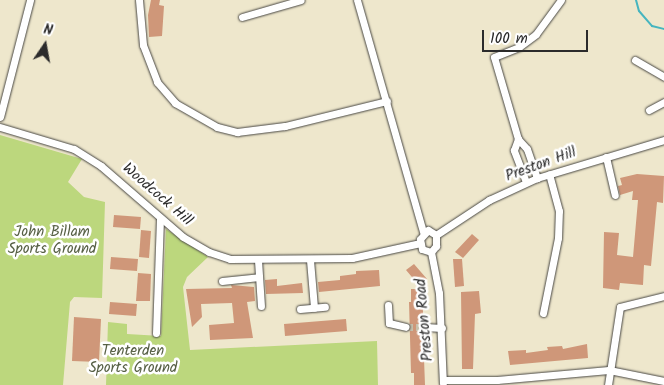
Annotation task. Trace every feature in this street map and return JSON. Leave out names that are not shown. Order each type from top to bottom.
[{"type":"street","points":[[0,117],[30,0]]},
{"type":"street","points":[[139,0],[143,45],[157,82],[175,103],[217,127],[237,132],[286,126],[386,101]]},
{"type":"street","points":[[242,17],[301,0]]},
{"type":"street","points":[[356,0],[423,232],[420,243],[422,249],[431,252],[436,246],[436,235],[428,230],[423,232]]},
{"type":"street","points":[[537,178],[527,149],[518,140],[494,58],[519,47],[536,34],[561,0]]},
{"type":"street","points":[[635,60],[664,77]]},
{"type":"street","points":[[649,110],[664,102]]},
{"type":"street","name":"Woodcock Hill","points":[[0,127],[74,149],[101,166],[160,219],[209,252],[230,259],[310,260],[352,258],[420,243]]},
{"type":"street","points":[[518,140],[514,150],[526,182]]},
{"type":"street","name":"Preston Hill","points":[[436,235],[489,200],[526,182],[664,140]]},
{"type":"street","points":[[606,157],[615,195]]},
{"type":"street","points":[[543,313],[558,238],[559,211],[549,174]]},
{"type":"street","points":[[156,333],[160,219]]},
{"type":"street","name":"Preston Road","points":[[431,252],[442,328],[444,383]]},
{"type":"street","points":[[258,260],[261,306]]},
{"type":"street","points":[[310,260],[314,308]]},
{"type":"street","points":[[222,281],[259,277]]},
{"type":"street","points":[[608,385],[620,307],[664,296]]},
{"type":"street","points":[[388,305],[389,323],[406,326]]},
{"type":"street","points":[[300,309],[325,307]]},
{"type":"street","points":[[425,327],[442,328]]},
{"type":"street","points":[[444,383],[609,370],[664,382]]},
{"type":"green space","name":"John Billam Sports Ground","points":[[0,135],[82,159],[68,182],[84,197],[105,202],[102,298],[74,297],[70,302],[63,385],[0,385]]},
{"type":"green space","name":"Tenterden Sports Ground","points":[[166,229],[208,257],[187,277],[183,287],[190,350],[377,341],[378,385],[106,385],[108,322],[127,324],[127,334],[161,336]]},
{"type":"building","points":[[151,0],[160,0],[159,5],[164,6],[162,36],[149,37],[148,15]]},
{"type":"building","points":[[637,174],[664,176],[663,203],[657,202],[651,266],[644,265],[643,285],[620,283],[619,290],[603,288],[604,232],[619,233],[617,255],[633,257],[638,200],[632,200],[633,191],[620,195],[618,186],[622,185],[620,178]]},
{"type":"building","points":[[114,215],[141,217],[140,229],[113,227]]},
{"type":"building","points":[[141,230],[151,231],[149,258],[139,257]]},
{"type":"building","points":[[472,234],[479,240],[463,258],[455,252]]},
{"type":"building","points":[[111,257],[138,259],[137,271],[110,269]]},
{"type":"building","points":[[453,259],[462,259],[464,286],[455,287]]},
{"type":"building","points":[[414,264],[427,279],[423,282],[423,322],[420,327],[423,332],[425,385],[414,385],[414,373],[411,373],[409,302],[411,302],[411,289],[422,289],[406,270]]},
{"type":"building","points":[[379,270],[380,286],[319,292],[318,282],[340,280],[340,276],[356,274],[356,271]]},
{"type":"building","points":[[138,273],[151,274],[150,301],[136,301]]},
{"type":"building","points":[[277,279],[277,286],[302,283],[303,293],[266,294],[265,280]]},
{"type":"building","points":[[231,285],[254,287],[255,301],[247,302],[253,338],[210,340],[209,325],[234,323],[232,303],[201,304],[202,317],[192,327],[186,289],[232,288]]},
{"type":"building","points":[[479,291],[481,313],[475,314],[473,369],[462,369],[461,292]]},
{"type":"building","points":[[110,302],[137,304],[136,316],[109,314]]},
{"type":"building","points":[[74,317],[101,319],[99,362],[72,361]]},
{"type":"building","points":[[346,319],[347,331],[285,336],[284,324]]},
{"type":"building","points":[[587,344],[588,358],[510,365],[508,351],[526,350],[526,353],[548,350],[547,347],[562,346],[563,349]]},
{"type":"waterway","points":[[636,0],[639,11],[652,26],[664,29]]},
{"type":"tunnel","points":[[406,327],[425,327]]}]
